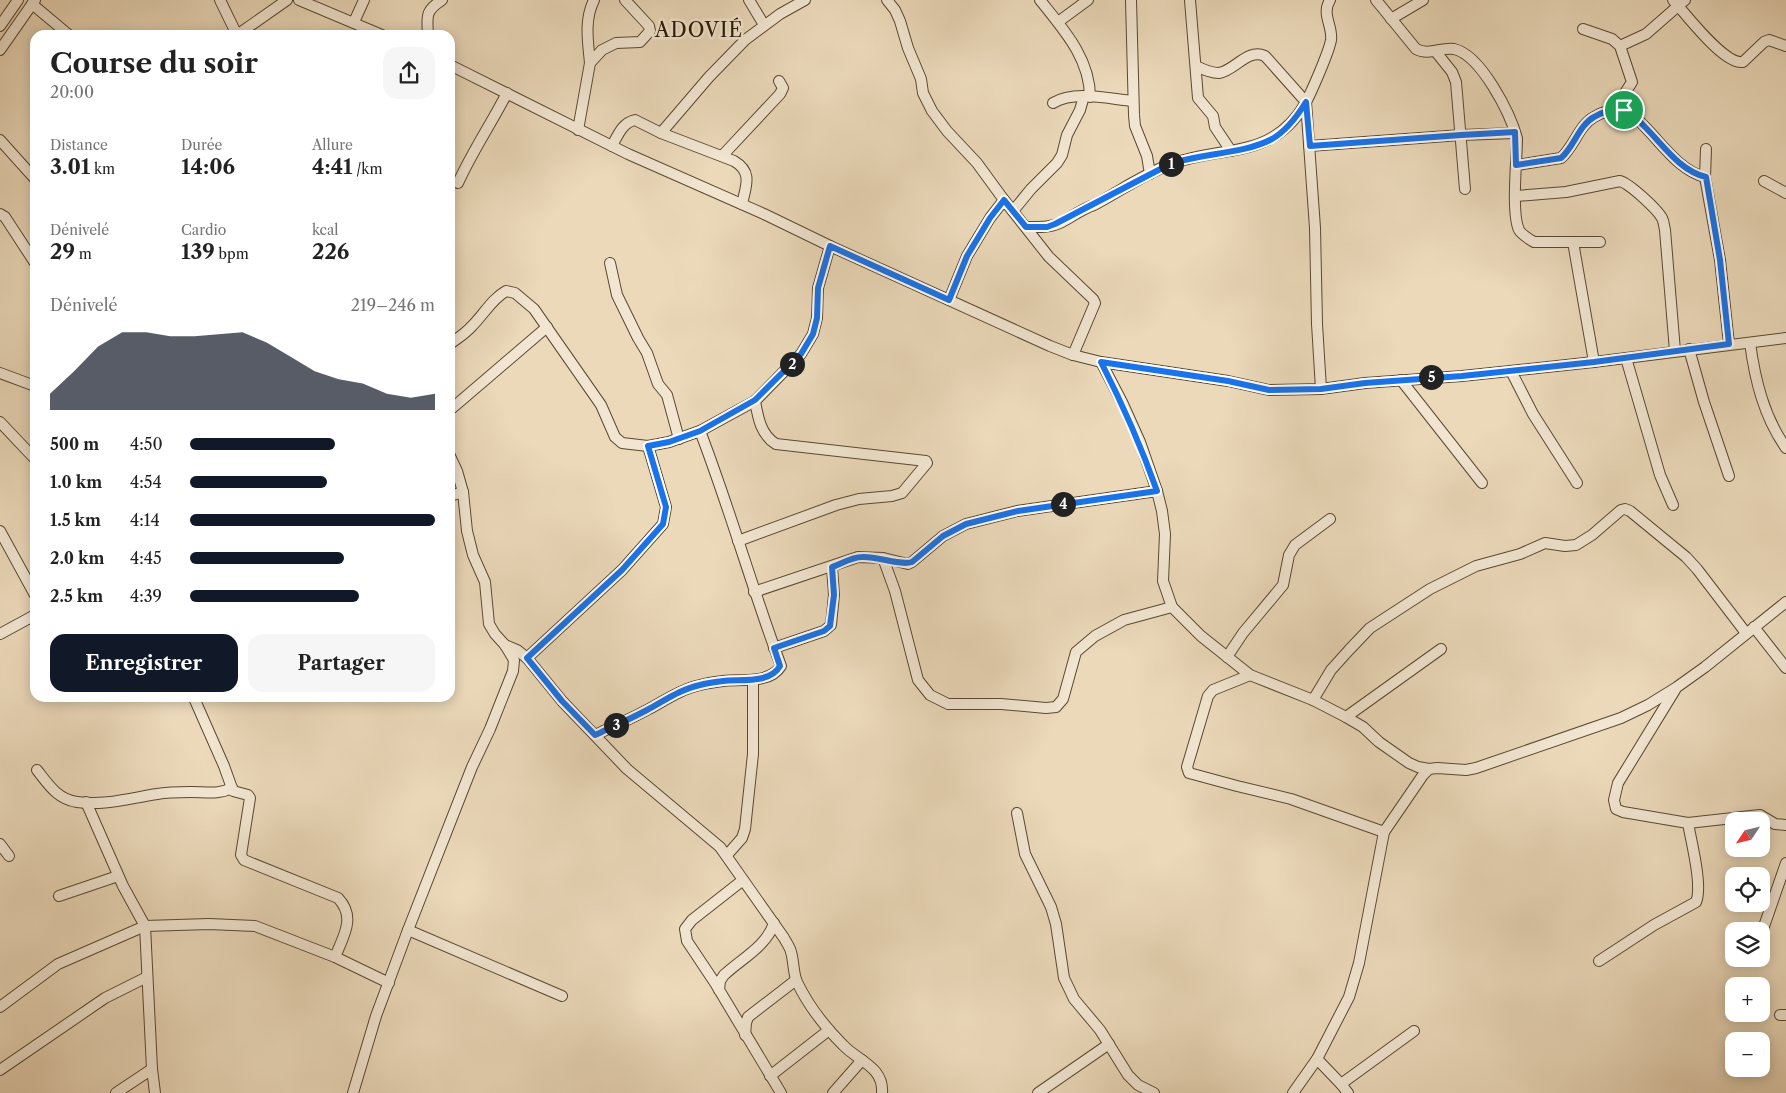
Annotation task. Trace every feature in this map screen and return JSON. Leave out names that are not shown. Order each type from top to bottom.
[{"type":"street","points":[[0,26],[18,0]]},
{"type":"street","points":[[220,0],[235,30]]},
{"type":"street","points":[[244,30],[287,0]]},
{"type":"street","points":[[299,0],[371,30]]},
{"type":"street","points":[[354,22],[364,0]]},
{"type":"street","points":[[428,30],[427,18],[430,8],[442,0]]},
{"type":"street","points":[[578,130],[590,63],[589,10],[594,0]]},
{"type":"street","points":[[590,63],[602,50],[616,43],[640,42],[650,31],[649,26],[625,0]]},
{"type":"street","points":[[749,0],[764,26]]},
{"type":"street","points":[[661,133],[709,77],[745,40],[780,14],[805,0]]},
{"type":"street","points":[[887,0],[896,10],[908,48],[921,79],[923,93],[932,111],[947,131],[977,163],[1004,200],[1060,269],[1093,299],[1095,308],[1073,355]]},
{"type":"street","points":[[1013,211],[1031,189],[1057,163],[1062,155],[1067,135],[1087,96],[1090,83],[1082,60],[1058,22],[1040,0]]},
{"type":"street","points":[[1058,22],[1088,0]]},
{"type":"street","points":[[1131,0],[1135,126],[1146,150],[1150,174]]},
{"type":"street","points":[[1190,0],[1199,100],[1214,117],[1216,127],[1231,151]]},
{"type":"street","points":[[1026,227],[1047,227],[1061,222],[1074,213],[1099,202],[1170,164],[1187,158],[1248,148],[1271,139],[1280,133],[1306,102],[1331,40],[1326,11],[1330,0]]},
{"type":"street","points":[[1376,0],[1416,49],[1423,52],[1451,49],[1461,51],[1479,68],[1502,99],[1515,132],[1515,214],[1519,230],[1526,238],[1534,242],[1600,242]]},
{"type":"street","points":[[1391,19],[1423,0]]},
{"type":"street","points":[[0,50],[33,2],[64,30]]},
{"type":"street","points":[[1620,46],[1646,34],[1679,2],[1718,51],[1736,61],[1743,62],[1764,42],[1769,40],[1786,46]]},
{"type":"street","points":[[1583,29],[1612,39],[1620,46],[1632,82],[1623,96],[1624,110]]},
{"type":"street","points":[[1436,52],[1452,72],[1456,82],[1465,189]]},
{"type":"street","points":[[1196,66],[1218,73],[1225,71],[1253,54],[1259,54],[1265,56],[1306,102],[1315,228],[1317,324],[1321,389]]},
{"type":"street","points":[[455,68],[578,130],[830,246],[1050,346],[1073,355],[1101,362],[1228,381],[1269,390],[1321,389],[1512,371],[1786,338]]},
{"type":"street","points":[[722,156],[780,94],[783,88],[779,81]]},
{"type":"street","points":[[458,183],[470,157],[506,93]]},
{"type":"street","points":[[1053,103],[1064,98],[1087,96],[1133,101]]},
{"type":"street","points":[[1516,165],[1561,158],[1588,122],[1594,117],[1611,110],[1624,110],[1636,117],[1683,167],[1693,174],[1706,177]]},
{"type":"street","points":[[612,146],[620,131],[628,122],[635,120],[661,133],[722,156],[741,165],[747,175],[742,204]]},
{"type":"street","points":[[1310,146],[1515,132]]},
{"type":"street","points":[[0,140],[30,173]]},
{"type":"street","points":[[1706,149],[1706,177],[1720,260],[1729,344]]},
{"type":"street","points":[[1516,196],[1566,192],[1620,181],[1656,211],[1662,219],[1665,230],[1675,351]]},
{"type":"street","points":[[1764,181],[1786,193]]},
{"type":"street","points":[[949,300],[967,256],[990,218],[1004,200]]},
{"type":"street","points":[[0,214],[5,217],[30,254]]},
{"type":"street","points":[[1573,242],[1594,362]]},
{"type":"street","points":[[455,341],[461,337],[494,300],[506,291],[515,293],[526,300],[547,327],[601,405],[615,437],[622,443],[648,446],[679,439],[700,431],[755,400],[801,354],[813,334],[817,318],[818,288],[830,246]]},
{"type":"street","points":[[610,263],[617,295],[647,353],[658,384],[666,395],[679,439]]},
{"type":"street","points":[[455,406],[547,327]]},
{"type":"street","points":[[1750,342],[1756,383],[1776,434],[1786,448]]},
{"type":"street","points":[[1688,349],[1729,476]]},
{"type":"street","points":[[1626,358],[1658,467],[1673,505]]},
{"type":"street","points":[[1101,362],[1140,442],[1157,491],[1165,534],[1164,581],[1172,607],[1201,636],[1250,675],[1313,700],[1363,726],[1379,742],[1409,762],[1429,770]]},
{"type":"street","points":[[1512,371],[1533,414],[1577,483]]},
{"type":"street","points":[[0,373],[30,384]]},
{"type":"street","points":[[1401,380],[1482,483]]},
{"type":"street","points":[[738,541],[836,505],[858,499],[892,496],[902,493],[927,463],[926,461],[776,444],[768,439],[758,419],[755,400]]},
{"type":"street","points":[[0,422],[30,454]]},
{"type":"street","points":[[595,735],[632,718],[679,692],[698,685],[723,681],[752,680],[772,675],[778,671],[780,666],[754,592],[722,490],[700,431]]},
{"type":"street","points":[[527,658],[622,570],[663,524],[666,507],[648,446]]},
{"type":"street","points":[[353,1093],[376,1016],[408,930],[472,767],[490,729],[513,671],[514,660],[489,624],[485,582],[473,555],[463,492],[455,467]]},
{"type":"street","points":[[754,592],[858,557],[882,558],[904,563],[912,562],[943,536],[956,528],[1018,511],[1157,491]]},
{"type":"street","points":[[455,494],[463,492]]},
{"type":"street","points":[[1313,700],[1331,670],[1370,628],[1430,589],[1476,566],[1520,554],[1545,543],[1565,546],[1576,545],[1620,510],[1625,509],[1630,511],[1671,545],[1697,569],[1786,668]]},
{"type":"street","points":[[1227,657],[1243,633],[1283,585],[1289,555],[1295,545],[1330,519]]},
{"type":"street","points":[[0,531],[30,586]]},
{"type":"street","points":[[882,558],[895,592],[918,680],[930,695],[948,704],[1056,707],[1063,699],[1076,652],[1095,636],[1124,620],[1172,607]]},
{"type":"street","points":[[774,648],[824,631],[830,626],[834,595],[832,567]]},
{"type":"street","points":[[1293,1093],[1316,1059],[1349,997],[1359,963],[1384,832],[1423,775],[1429,770],[1437,768],[1466,770],[1476,768],[1621,718],[1677,688],[1786,602]]},
{"type":"street","points":[[0,634],[30,618]]},
{"type":"street","points":[[505,645],[517,650],[527,658],[562,701],[627,769],[720,847],[727,855],[791,951],[796,980],[810,1004],[829,1030],[852,1054],[880,1076],[883,1085],[882,1093]]},
{"type":"street","points":[[1346,717],[1441,649]]},
{"type":"street","points":[[1250,675],[1214,690],[1208,696],[1187,767],[1189,773],[1291,799],[1384,832]]},
{"type":"street","points":[[727,855],[742,838],[745,829],[753,754],[752,680]]},
{"type":"street","points":[[1677,688],[1618,783],[1614,806],[1618,811],[1688,823],[1757,815],[1763,816],[1775,824],[1786,825]]},
{"type":"street","points":[[196,702],[232,788],[236,792],[248,795],[250,798],[241,855],[244,860],[338,898],[345,906],[348,914],[346,928],[335,957]]},
{"type":"street","points":[[37,770],[54,793],[77,802],[111,801],[159,793],[193,792],[214,794],[232,788]]},
{"type":"street","points":[[86,802],[118,876],[145,926],[152,1069],[155,1093]]},
{"type":"street","points":[[1017,813],[1025,854],[1051,907],[1056,924],[1064,978],[1074,999],[1100,1030],[1128,1075],[1138,1085],[1154,1093]]},
{"type":"street","points":[[1599,962],[1654,925],[1696,902],[1698,879],[1688,823]]},
{"type":"street","points":[[0,844],[10,856]]},
{"type":"street","points":[[1766,922],[1786,863]]},
{"type":"street","points":[[59,896],[118,876]]},
{"type":"street","points":[[743,880],[692,920],[686,929],[687,941],[781,1093]]},
{"type":"street","points":[[719,990],[720,981],[724,975],[765,941],[771,933],[774,923]]},
{"type":"street","points":[[0,1006],[58,964],[145,926],[209,924],[255,926],[335,957],[389,983]]},
{"type":"street","points":[[408,930],[562,996]]},
{"type":"street","points":[[0,1070],[105,998],[147,977]]},
{"type":"street","points":[[745,1036],[748,1017],[796,980]]},
{"type":"street","points":[[770,1076],[829,1030]]},
{"type":"street","points":[[1341,1084],[1414,1031]]},
{"type":"street","points":[[1038,1093],[1109,1044]]},
{"type":"street","points":[[1316,1059],[1348,1093]]},
{"type":"street","points":[[833,1093],[862,1060]]},
{"type":"street","points":[[116,1093],[152,1069]]},
{"type":"district","name":"ADOVIÉ","points":[[699,30]]},
{"type":"route","points":[[1306,102],[1310,146],[1515,132],[1516,165],[1563,157],[1588,122],[1594,117],[1611,110],[1624,110],[1636,117],[1683,167],[1693,174],[1706,177],[1720,260],[1729,344],[1594,362],[1462,376],[1365,383],[1321,389],[1269,390],[1228,381],[1101,362],[1140,442],[1157,491],[1018,511],[966,524],[950,531],[908,564],[882,558],[858,557],[832,567],[834,595],[830,626],[824,631],[774,648],[780,666],[778,671],[772,675],[752,680],[723,681],[698,685],[679,692],[632,718],[595,735],[562,701],[527,658],[622,570],[663,524],[666,507],[648,446],[669,442],[700,431],[755,400],[801,354],[813,334],[817,318],[818,288],[830,246],[949,300],[967,256],[990,218],[1004,200],[1026,227],[1047,227],[1061,222],[1074,213],[1170,164],[1187,158],[1248,148],[1271,139],[1280,133],[1306,102]]}]
